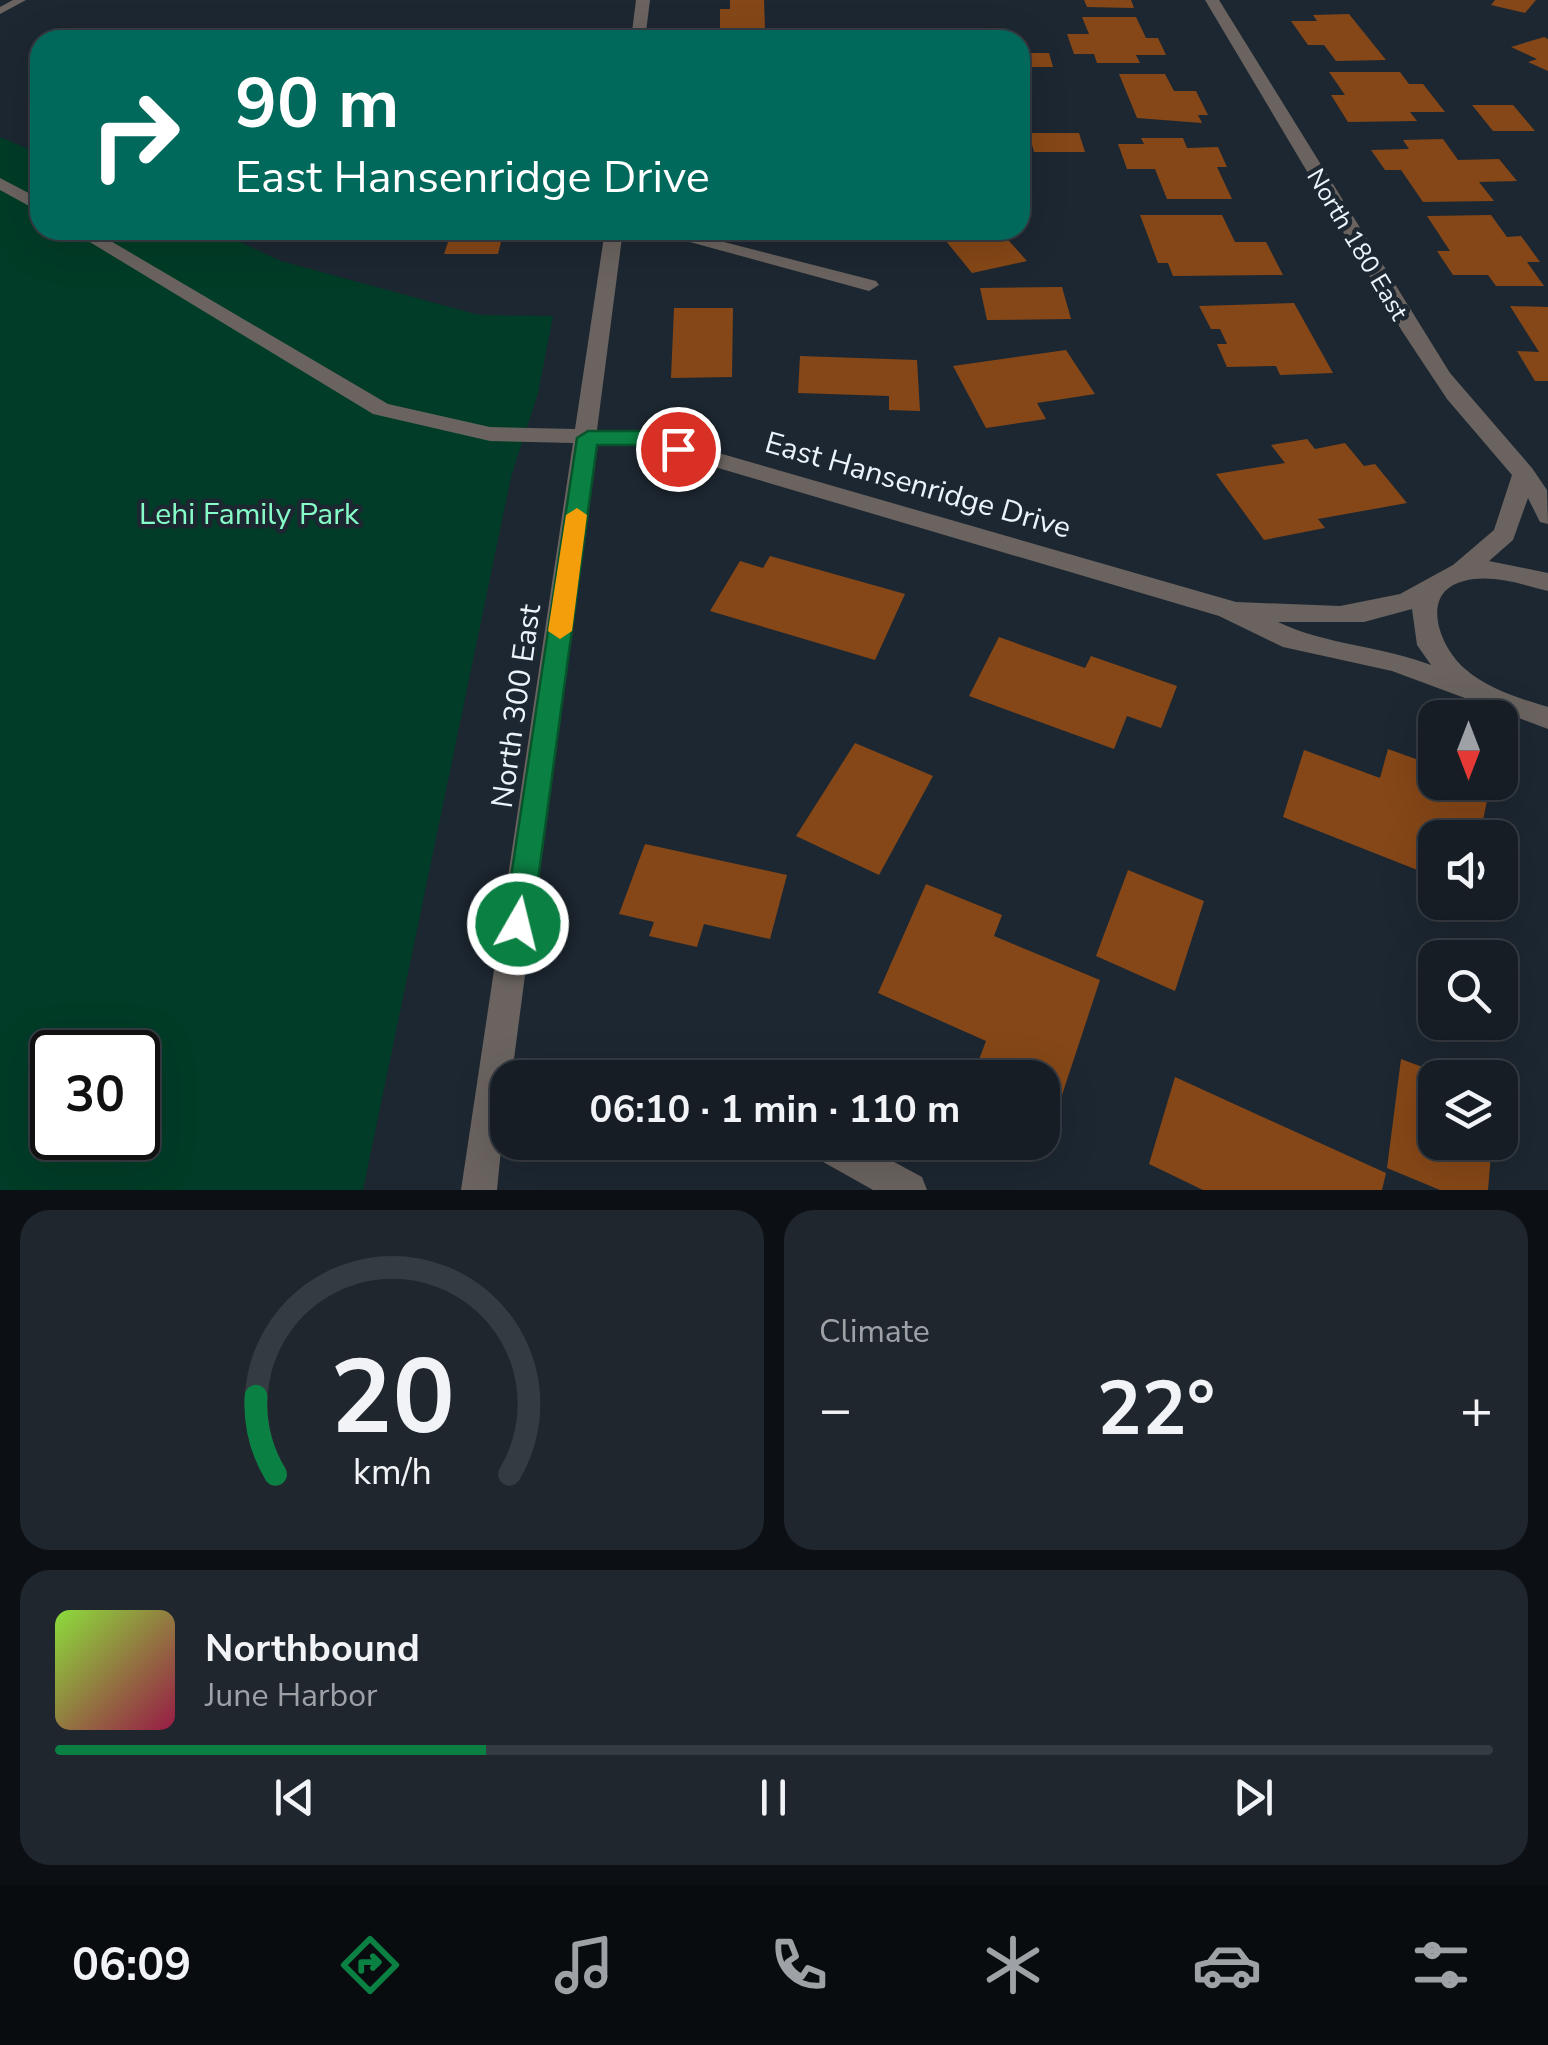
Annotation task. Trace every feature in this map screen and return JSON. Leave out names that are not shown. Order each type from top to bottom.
[{"type":"street","points":[[640,30],[644,0]]},
{"type":"street","name":"North 180 East","points":[[1212,0],[1391,302],[1447,385],[1524,473],[1548,516]]},
{"type":"street","points":[[0,183],[30,201]]},
{"type":"street","name":"East Hansenridge Drive","points":[[96,240],[381,408],[490,434],[641,438],[1228,609],[1292,640],[1396,662],[1548,718]]},
{"type":"street","name":"North 300 East","points":[[498,1060],[613,240]]},
{"type":"street","points":[[694,240],[868,285]]},
{"type":"street","points":[[1480,694],[1444,666],[1423,634],[1422,604],[1446,579],[1489,552],[1505,534],[1524,473]]},
{"type":"street","points":[[1446,579],[1490,570],[1548,582]]},
{"type":"street","name":"East Hansenridge Drive","points":[[1228,609],[1335,617],[1380,612],[1408,603],[1446,579]]},
{"type":"street","name":"North 300 East","points":[[480,1190],[490,1118]]},
{"type":"street","points":[[854,1160],[909,1190]]},
{"type":"lane","points":[[0,11],[22,0]]},
{"type":"green space","name":"Lehi Family Park","points":[[0,137],[30,150],[30,240],[236,240],[281,261],[479,315],[553,316],[538,393],[511,477],[363,1190],[0,1190]]},
{"type":"building","points":[[730,0],[764,0],[765,28],[720,29],[720,9],[730,9]]},
{"type":"building","points":[[1084,0],[1131,0],[1134,8],[1087,7]]},
{"type":"building","points":[[1495,0],[1536,0],[1525,13],[1491,5]]},
{"type":"building","points":[[1349,14],[1386,60],[1336,61],[1324,45],[1308,45],[1291,21],[1317,21],[1313,15]]},
{"type":"building","points":[[1082,17],[1136,17],[1146,38],[1158,38],[1166,55],[1136,55],[1140,63],[1097,63],[1094,54],[1074,54],[1067,34],[1089,34]]},
{"type":"building","points":[[1548,39],[1548,71],[1528,62],[1537,59],[1511,47]]},
{"type":"building","points":[[1030,53],[1049,53],[1053,67],[1030,67]]},
{"type":"building","points":[[1329,72],[1400,72],[1409,84],[1423,84],[1445,112],[1410,112],[1417,121],[1348,122],[1331,95],[1345,95]]},
{"type":"building","points":[[1119,74],[1165,74],[1174,91],[1196,91],[1208,115],[1198,115],[1202,123],[1137,118]]},
{"type":"building","points":[[1472,105],[1513,105],[1535,131],[1493,131]]},
{"type":"building","points":[[1030,133],[1079,133],[1085,152],[1034,152]]},
{"type":"building","points":[[1141,138],[1183,138],[1187,148],[1218,147],[1227,167],[1217,167],[1232,199],[1167,199],[1155,169],[1127,169],[1118,144],[1144,144]]},
{"type":"building","points":[[1443,139],[1458,160],[1499,159],[1517,181],[1479,182],[1494,201],[1423,202],[1401,170],[1385,170],[1371,150],[1409,149],[1403,140]]},
{"type":"building","points":[[1140,215],[1222,215],[1235,242],[1266,242],[1283,275],[1173,276],[1168,263],[1158,263]]},
{"type":"building","points":[[1491,215],[1507,237],[1521,236],[1540,262],[1527,262],[1544,286],[1496,286],[1488,275],[1453,275],[1437,251],[1450,251],[1427,216]]},
{"type":"building","points":[[449,240],[502,240],[498,254],[444,254]]},
{"type":"building","points":[[945,240],[1008,240],[1027,261],[972,273]]},
{"type":"building","points":[[1062,287],[1071,319],[987,320],[980,288]]},
{"type":"building","points":[[1294,303],[1333,373],[1280,375],[1276,366],[1227,367],[1217,344],[1227,344],[1220,329],[1211,329],[1199,306]]},
{"type":"building","points":[[1510,306],[1548,307],[1548,381],[1535,381],[1517,351],[1539,352]]},
{"type":"building","points":[[674,308],[733,308],[732,377],[671,378]]},
{"type":"building","points":[[1066,350],[1095,394],[1037,403],[1046,419],[986,428],[953,366]]},
{"type":"building","points":[[800,356],[917,360],[920,411],[889,410],[889,396],[798,393]]},
{"type":"building","points":[[1307,439],[1315,449],[1345,443],[1364,466],[1375,464],[1407,503],[1318,519],[1325,528],[1264,540],[1216,474],[1285,463],[1271,445]]},
{"type":"building","points":[[770,556],[905,594],[875,660],[710,611],[740,561],[763,568]]},
{"type":"building","points":[[999,637],[1085,668],[1091,656],[1177,686],[1161,728],[1127,716],[1114,749],[969,696]]},
{"type":"building","points":[[855,743],[933,776],[879,875],[796,836]]},
{"type":"building","points":[[1388,749],[1418,760],[1418,800],[1487,800],[1483,820],[1418,820],[1418,870],[1283,817],[1304,750],[1380,778]]},
{"type":"building","points":[[645,844],[787,875],[770,939],[704,924],[697,947],[649,936],[654,922],[619,914]]},
{"type":"building","points":[[1128,870],[1204,901],[1175,991],[1096,956]]},
{"type":"building","points":[[926,884],[1002,915],[994,936],[1100,980],[1060,1101],[1060,1060],[979,1060],[986,1041],[878,993]]},
{"type":"building","points":[[1401,1059],[1418,1065],[1418,1160],[1490,1160],[1488,1190],[1440,1190],[1387,1168]]},
{"type":"building","points":[[1175,1077],[1386,1173],[1382,1190],[1203,1190],[1149,1164]]},
{"type":"slow traffic","points":[[560,631],[577,515]]},
{"type":"route","points":[[518,924],[588,438],[641,438],[678,449]]}]
